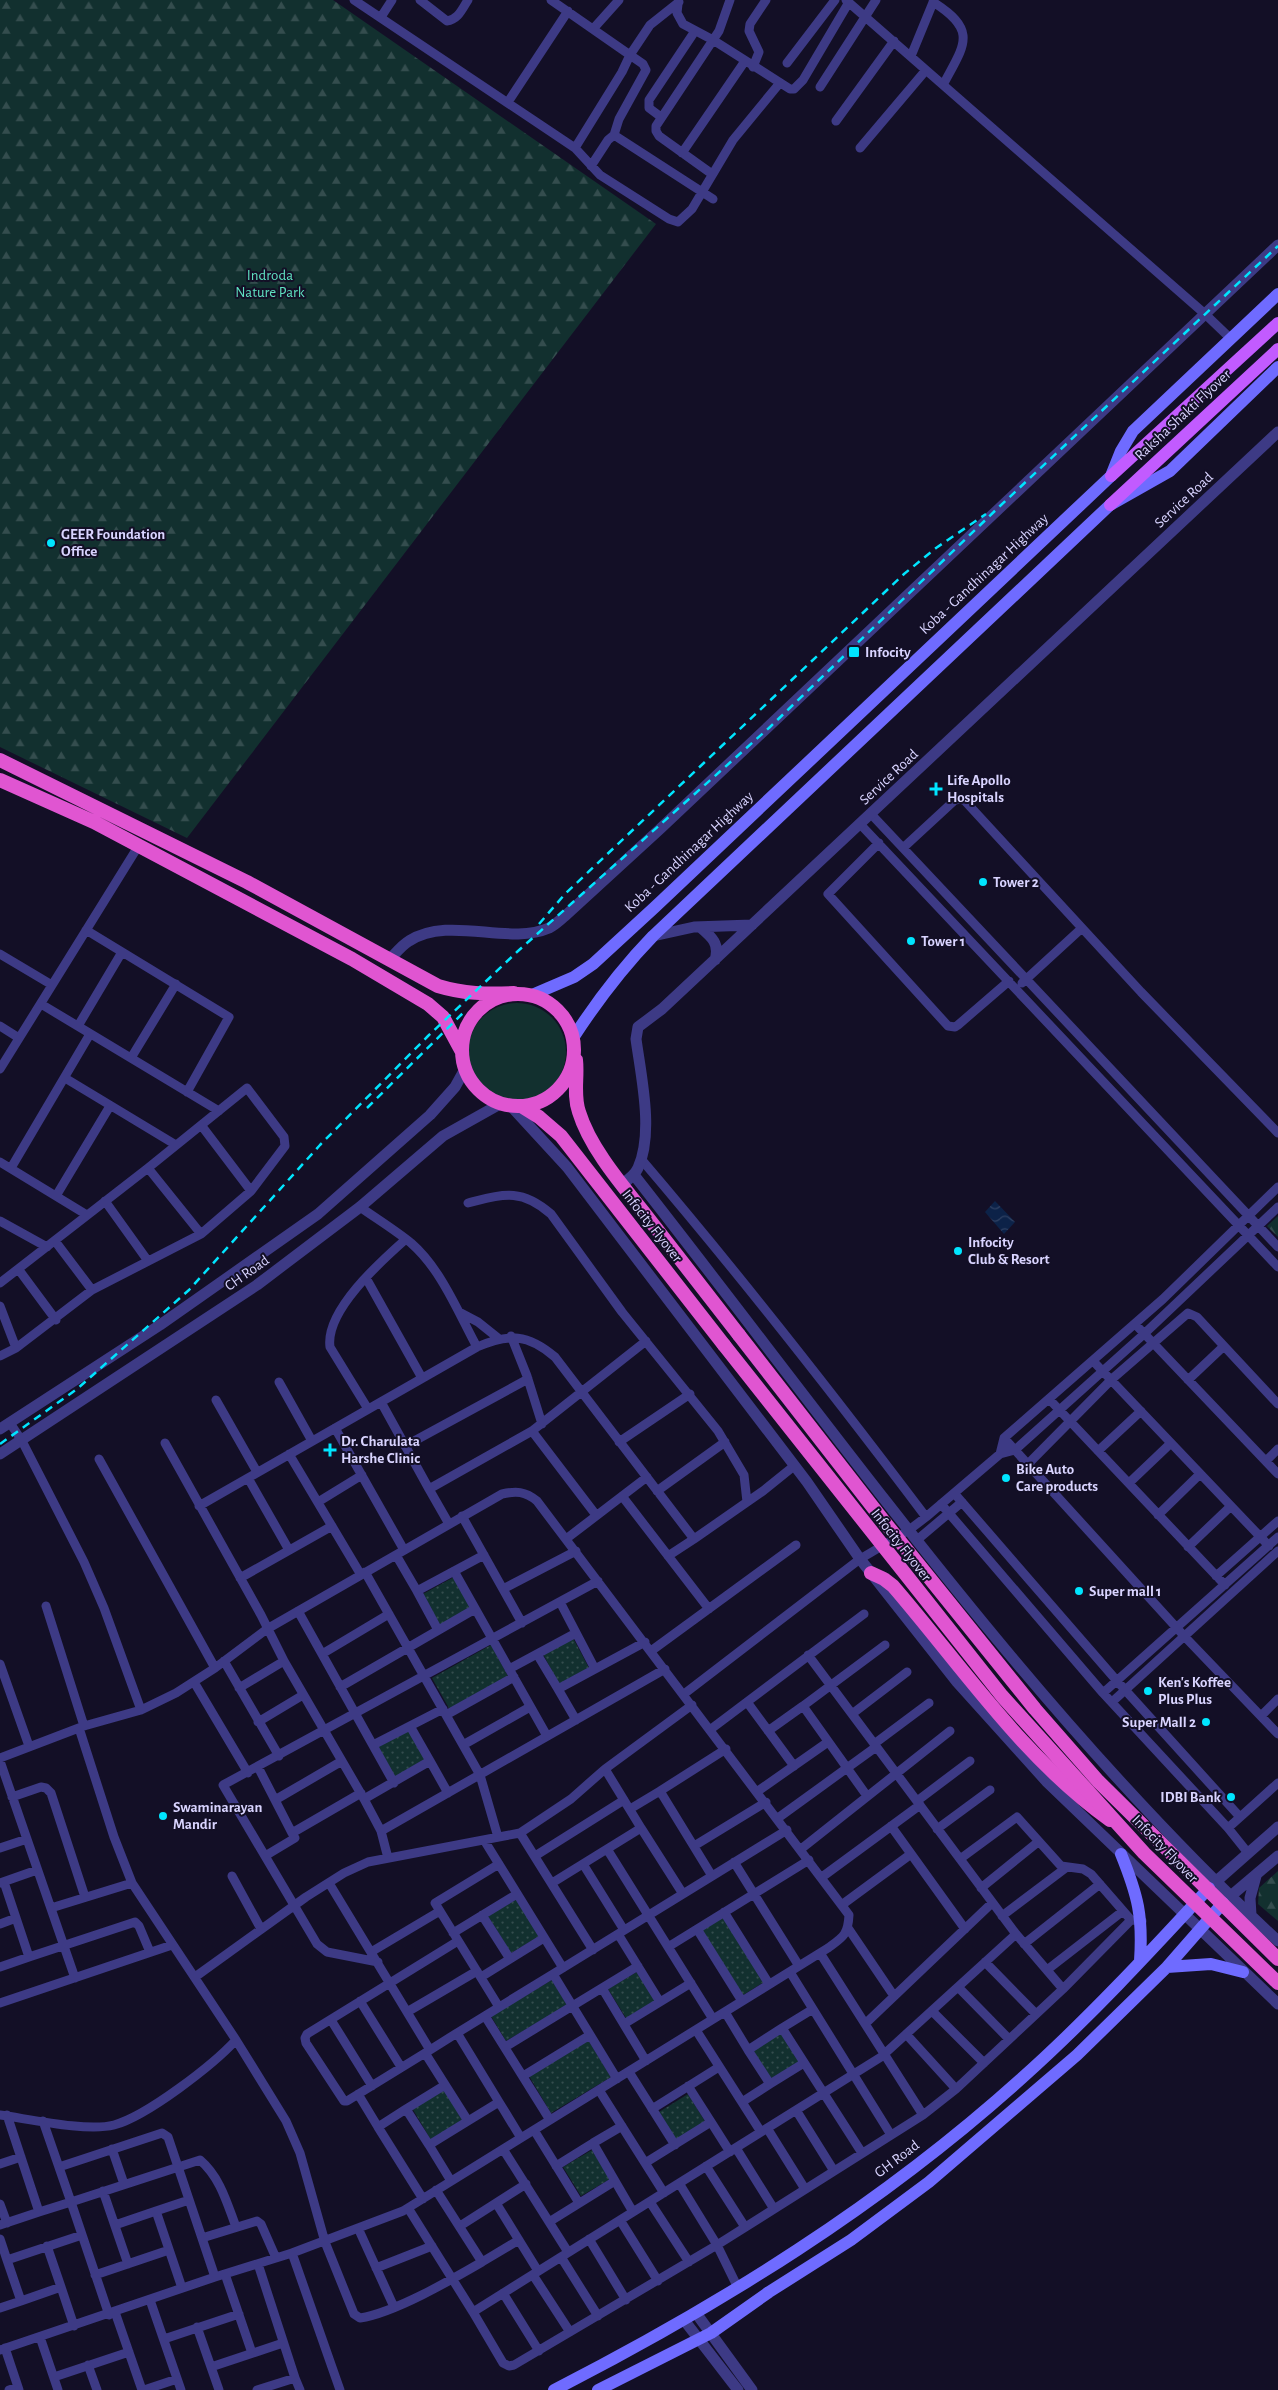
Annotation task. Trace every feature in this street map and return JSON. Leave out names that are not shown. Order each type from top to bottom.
[{"type":"highway","points":[[0,760],[247,882],[438,986],[459,992],[514,993],[532,995],[548,1002],[562,1014],[571,1029],[574,1042],[573,1065],[565,1082],[552,1096],[536,1105],[511,1105],[485,1096],[473,1084],[465,1069],[462,1052],[463,1035],[470,1019],[482,1006],[497,997],[514,993]]},
{"type":"highway","points":[[0,780],[94,822],[352,959],[428,1004],[443,1017],[462,1052]]},
{"type":"highway","name":"Infocity Flyover","points":[[574,1042],[578,1075],[576,1094],[579,1112],[592,1139],[622,1184],[844,1471],[1035,1709],[1098,1781],[1278,1959]]},
{"type":"highway","name":"Infocity Flyover","points":[[511,1105],[539,1117],[561,1136],[1002,1696],[1144,1853],[1278,1982]]},
{"type":"highway","points":[[871,1574],[884,1579],[893,1586],[1044,1764],[1087,1803],[1121,1828]]},
{"type":"main road","name":"Koba - Gandhinagar Highway","points":[[532,995],[574,976],[606,952],[1111,476],[1121,451],[1133,431],[1278,294]]},
{"type":"main road","name":"Raksha Shakti Flyover","points":[[1111,476],[1278,323]]},
{"type":"main road","name":"Raksha Shakti Flyover","points":[[1110,505],[1278,348]]},
{"type":"main road","points":[[574,1042],[608,986],[626,963],[653,936],[1110,505],[1170,471],[1278,367]]},
{"type":"main road","points":[[1121,1854],[1134,1884],[1140,1962]]},
{"type":"main road","name":"GH Road","points":[[554,2390],[684,2320],[738,2288],[844,2219],[942,2145],[1021,2079],[1091,2014],[1213,1884]]},
{"type":"main road","points":[[598,2390],[705,2336],[769,2292],[851,2240],[929,2182],[1077,2055],[1167,1967],[1227,1899]]},
{"type":"main road","points":[[1167,1967],[1212,1964],[1243,1972]]},
{"type":"street","points":[[354,0],[381,16],[575,148],[591,166],[619,188],[678,222],[692,209],[733,140],[779,84]]},
{"type":"street","points":[[381,16],[392,0]]},
{"type":"street","points":[[420,0],[447,21],[453,20],[468,0]]},
{"type":"street","points":[[551,0],[565,6],[643,64],[646,70],[618,119],[614,135],[608,140],[591,166]]},
{"type":"street","points":[[594,28],[619,0]]},
{"type":"street","points":[[712,174],[682,153],[656,131],[656,126],[713,40],[723,22],[730,0]]},
{"type":"street","points":[[753,67],[759,52],[749,31],[750,24],[766,0]]},
{"type":"street","points":[[787,63],[835,0]]},
{"type":"street","points":[[820,87],[876,0]]},
{"type":"street","points":[[679,2],[679,18],[683,24],[713,40],[779,84],[794,89],[803,80],[847,1],[1205,314],[1230,338]]},
{"type":"street","points":[[911,56],[934,1],[956,19],[965,36],[963,46],[943,85]]},
{"type":"street","points":[[575,148],[650,25],[679,2]]},
{"type":"street","points":[[508,102],[565,6]]},
{"type":"street","points":[[661,117],[649,108],[648,100],[695,31]]},
{"type":"street","points":[[836,121],[894,41]]},
{"type":"street","points":[[682,153],[745,61]]},
{"type":"street","points":[[860,148],[926,70]]},
{"type":"street","points":[[614,135],[702,194],[713,199]]},
{"type":"street","points":[[389,960],[408,941],[426,935],[444,931],[476,930],[531,933],[550,927],[565,916],[660,829],[1278,245]]},
{"type":"street","name":"Service Road","points":[[622,1184],[634,1175],[641,1159],[646,1123],[636,1038],[638,1027],[662,1009],[715,960],[1278,432]]},
{"type":"street","points":[[904,848],[955,800],[961,799],[1278,1133]]},
{"type":"street","points":[[871,814],[1278,1247]]},
{"type":"street","points":[[860,824],[1008,981],[1017,988],[1278,1267]]},
{"type":"street","points":[[878,843],[828,894],[948,1026],[955,1027],[958,1025],[1008,981]]},
{"type":"street","points":[[0,1069],[139,845]]},
{"type":"street","points":[[653,936],[700,927],[752,925]]},
{"type":"street","points":[[700,927],[712,936],[716,944],[718,952],[715,960]]},
{"type":"street","points":[[1017,988],[1082,928]]},
{"type":"street","points":[[86,930],[230,1017],[187,1092]]},
{"type":"street","points":[[78,1026],[122,952]]},
{"type":"street","points":[[0,954],[52,985]]},
{"type":"street","points":[[131,1058],[176,984]]},
{"type":"street","points":[[40,1004],[218,1111]]},
{"type":"street","points":[[0,1026],[20,1038]]},
{"type":"street","points":[[11,1168],[90,1034]]},
{"type":"street","name":"CH Road","points":[[5,1426],[160,1326],[318,1214],[430,1115],[455,1087],[465,1069]]},
{"type":"street","points":[[65,1078],[176,1145]]},
{"type":"street","points":[[0,1283],[47,1248],[247,1088],[284,1137],[285,1146],[251,1191],[201,1234],[92,1290],[56,1320],[16,1348],[0,1356]]},
{"type":"street","points":[[511,1105],[567,1168],[794,1466],[871,1574],[957,1682],[1047,1782],[1278,2004]]},
{"type":"street","name":"CH Road","points":[[0,1454],[257,1285],[360,1207],[443,1136],[511,1105]]},
{"type":"street","points":[[56,1196],[110,1106]]},
{"type":"street","points":[[201,1125],[251,1191]]},
{"type":"street","points":[[641,1159],[730,1264],[827,1386],[926,1517]]},
{"type":"street","points":[[0,1162],[87,1215]]},
{"type":"street","points":[[148,1168],[201,1234]]},
{"type":"street","points":[[634,1175],[916,1540],[1032,1683],[1106,1768],[1227,1899],[1251,1915],[1278,1941]]},
{"type":"street","points":[[1000,1454],[1004,1438],[1135,1324],[1240,1226],[1278,1187]]},
{"type":"street","points":[[468,1203],[511,1194],[526,1197],[539,1204],[551,1214],[570,1237],[622,1312],[690,1394],[725,1442],[744,1475],[747,1502]]},
{"type":"street","points":[[105,1201],[148,1261]]},
{"type":"street","points":[[360,1207],[406,1239],[423,1256],[434,1271],[477,1347]]},
{"type":"street","points":[[684,1694],[860,1559],[909,1530],[1000,1454],[1015,1450],[1249,1237],[1278,1207]]},
{"type":"street","points":[[0,1221],[47,1248]]},
{"type":"street","points":[[368,1409],[330,1347],[329,1337],[338,1315],[366,1278],[406,1239]]},
{"type":"street","points":[[55,1241],[92,1290]]},
{"type":"street","points":[[19,1270],[56,1320]]},
{"type":"street","points":[[366,1278],[422,1378]]},
{"type":"street","points":[[0,1306],[16,1348]]},
{"type":"street","points":[[457,1312],[478,1322],[498,1338]]},
{"type":"street","points":[[1028,1464],[1112,1379],[1188,1313],[1196,1317],[1278,1404]]},
{"type":"street","points":[[1135,1324],[1278,1474]]},
{"type":"street","points":[[511,1336],[528,1379],[542,1424]]},
{"type":"street","points":[[199,1506],[477,1347],[498,1338],[511,1336],[544,1348],[555,1357],[694,1539]]},
{"type":"street","points":[[429,1489],[532,1432],[646,1341]]},
{"type":"street","points":[[1188,1380],[1224,1346]]},
{"type":"street","points":[[1093,1361],[1268,1546]]},
{"type":"street","points":[[405,1446],[528,1379]]},
{"type":"street","points":[[279,1382],[312,1441]]},
{"type":"street","points":[[620,1442],[690,1394]]},
{"type":"street","points":[[1049,1399],[1225,1585]]},
{"type":"street","points":[[216,1400],[257,1472]]},
{"type":"street","points":[[381,1402],[449,1524]]},
{"type":"street","points":[[1098,1451],[1141,1411]]},
{"type":"street","points":[[5,1426],[22,1441],[88,1570],[104,1608],[141,1710]]},
{"type":"street","points":[[335,1428],[362,1475],[417,1591],[438,1630]]},
{"type":"street","points":[[532,1432],[596,1515]]},
{"type":"street","points":[[1004,1438],[1185,1637],[1278,1734]]},
{"type":"street","points":[[657,1490],[725,1442]]},
{"type":"street","points":[[164,1443],[303,1695],[363,1796],[381,1831],[388,1858]]},
{"type":"street","points":[[1129,1483],[1171,1443]]},
{"type":"street","points":[[1266,1461],[1278,1449]]},
{"type":"street","points":[[290,1454],[332,1526],[389,1614],[480,1775],[498,1837]]},
{"type":"street","points":[[99,1458],[215,1668]]},
{"type":"street","points":[[668,1556],[747,1502],[794,1466]]},
{"type":"street","points":[[1158,1515],[1200,1474]]},
{"type":"street","points":[[318,1502],[362,1475]]},
{"type":"street","points":[[566,1539],[647,1477]]},
{"type":"street","points":[[248,1478],[289,1550]]},
{"type":"street","points":[[9,2390],[19,2388],[2,2348],[112,2314],[182,2288],[324,2242],[408,2208],[820,1953],[844,1936],[848,1928],[849,1915],[843,1904],[537,1501],[530,1495],[517,1491],[502,1494],[462,1516],[267,1629],[215,1668],[176,1693],[141,1710],[81,1727],[28,1746],[0,1760],[75,1978]]},
{"type":"street","points":[[954,1493],[1117,1681],[1240,1817]]},
{"type":"street","points":[[622,1496],[709,1608]]},
{"type":"street","points":[[916,1540],[962,1502]]},
{"type":"street","points":[[941,1504],[1103,1693],[1228,1828],[1248,1853]]},
{"type":"street","points":[[1188,1546],[1231,1506]]},
{"type":"street","points":[[462,1516],[522,1622]]},
{"type":"street","points":[[1216,1576],[1278,1521]]},
{"type":"street","points":[[240,1578],[332,1526]]},
{"type":"street","points":[[1103,1693],[1278,1537]]},
{"type":"street","points":[[651,1651],[796,1545]]},
{"type":"street","points":[[1112,1702],[1278,1551]]},
{"type":"street","points":[[503,1589],[576,1552]]},
{"type":"street","points":[[417,1591],[484,1555]]},
{"type":"street","points":[[454,1571],[547,1736]]},
{"type":"street","points":[[378,1962],[322,1949],[316,1944],[223,1786],[325,1732],[598,1581]]},
{"type":"street","points":[[560,1602],[595,1670]]},
{"type":"street","points":[[46,1606],[114,1837],[132,1883],[236,2040],[286,2121],[300,2153],[324,2242],[354,2314],[360,2318],[367,2317],[394,2307],[453,2279],[519,2240]]},
{"type":"street","points":[[340,1687],[476,1609]]},
{"type":"street","points":[[298,1611],[394,1782]]},
{"type":"street","points":[[322,1654],[389,1614]]},
{"type":"street","points":[[711,1729],[864,1614]]},
{"type":"street","points":[[509,1669],[576,1633]]},
{"type":"street","points":[[558,1689],[645,1642]]},
{"type":"street","points":[[768,1731],[885,1645]]},
{"type":"street","points":[[537,1654],[576,1720]]},
{"type":"street","points":[[808,1655],[992,1903],[1063,1989]]},
{"type":"street","points":[[224,1661],[279,1756]]},
{"type":"street","points":[[239,1688],[284,1661]]},
{"type":"street","points":[[0,1664],[3,1684],[28,1746]]},
{"type":"street","points":[[381,1831],[665,1669]]},
{"type":"street","points":[[852,1714],[907,1672]]},
{"type":"street","points":[[373,1745],[514,1678]]},
{"type":"street","points":[[194,1682],[248,1772]]},
{"type":"street","points":[[258,1722],[303,1695]]},
{"type":"street","points":[[1260,1716],[1278,1699]]},
{"type":"street","points":[[746,1702],[794,1766]]},
{"type":"street","points":[[778,1818],[848,1769],[875,1745],[929,1703]]},
{"type":"street","points":[[195,1977],[294,1906],[329,1883],[368,1862],[520,1833],[571,1799],[605,1769],[692,1705]]},
{"type":"street","points":[[803,1706],[866,1796]]},
{"type":"street","points":[[463,1744],[530,1707]]},
{"type":"street","points":[[410,1726],[448,1793]]},
{"type":"street","points":[[801,1849],[950,1731]]},
{"type":"street","points":[[758,1792],[828,1742]]},
{"type":"street","points":[[630,1809],[726,1749]]},
{"type":"street","points":[[275,1800],[342,1761]]},
{"type":"street","points":[[292,1833],[394,1782],[430,1761]]},
{"type":"street","points":[[822,1877],[891,1826],[970,1761]]},
{"type":"street","points":[[258,1767],[295,1838],[265,1856]]},
{"type":"street","points":[[605,1769],[683,1894]]},
{"type":"street","points":[[1228,1828],[1278,1783]]},
{"type":"street","points":[[12,1797],[41,1787],[46,1788],[51,1793],[85,1897]]},
{"type":"street","points":[[938,1829],[990,1790]]},
{"type":"street","points":[[660,1791],[712,1876]]},
{"type":"street","points":[[534,1856],[624,1800]]},
{"type":"street","points":[[694,1846],[766,1802]]},
{"type":"street","points":[[408,2208],[474,2312],[503,2363],[509,2366],[539,2351],[717,2246],[923,2115],[956,2089],[1136,1920],[1123,1911],[1100,1884],[1083,1868],[1067,1867],[1053,1860],[1022,1820],[1015,1817],[960,1859]]},
{"type":"street","points":[[891,1826],[965,1929]]},
{"type":"street","points":[[1213,1884],[1278,1827]]},
{"type":"street","points":[[552,1883],[641,1828]]},
{"type":"street","points":[[517,1894],[482,1915],[456,1937],[391,1983],[307,2034],[305,2038],[306,2043],[340,2098],[347,2101],[787,1830]]},
{"type":"street","points":[[520,1833],[593,1950]]},
{"type":"street","points":[[0,1848],[27,1839]]},
{"type":"street","points":[[484,1840],[563,1968]]},
{"type":"street","points":[[981,1888],[1038,1842]]},
{"type":"street","points":[[607,1849],[713,2019]]},
{"type":"street","points":[[843,1904],[911,1854]]},
{"type":"street","points":[[1227,1899],[1278,1856]]},
{"type":"street","points":[[668,1947],[809,1860]]},
{"type":"street","points":[[734,1862],[799,1966]]},
{"type":"street","points":[[498,1864],[435,1903],[499,2007]]},
{"type":"street","points":[[583,1864],[638,1966],[660,2002]]},
{"type":"street","points":[[1002,1916],[1067,1867]]},
{"type":"street","points":[[30,1957],[2,1883],[37,1870]]},
{"type":"street","points":[[1251,1915],[1250,1898],[1256,1874]]},
{"type":"street","points":[[232,1876],[261,1930]]},
{"type":"street","points":[[51,1908],[132,1883]]},
{"type":"street","points":[[329,1883],[391,1983],[445,2085],[468,2121]]},
{"type":"street","points":[[1024,1944],[1100,1884]]},
{"type":"street","points":[[865,2024],[992,1903]]},
{"type":"street","points":[[1047,1970],[1123,1911]]},
{"type":"street","points":[[372,1952],[440,1912]]},
{"type":"street","points":[[724,1912],[769,1984]]},
{"type":"street","points":[[482,1915],[510,1959]]},
{"type":"street","points":[[0,1924],[16,1918]]},
{"type":"street","points":[[0,1967],[135,1922],[139,1926],[150,1952]]},
{"type":"street","points":[[848,1928],[894,1996]]},
{"type":"street","points":[[697,1929],[742,2001]]},
{"type":"street","points":[[474,2312],[884,2054],[1016,1934]]},
{"type":"street","points":[[407,2012],[510,1959],[544,1938]]},
{"type":"street","points":[[0,2003],[172,1945]]},
{"type":"street","points":[[820,1953],[923,2115]]},
{"type":"street","points":[[985,1962],[1036,2014]]},
{"type":"street","points":[[505,2047],[638,1966]]},
{"type":"street","points":[[790,1972],[891,2135]]},
{"type":"street","points":[[552,1974],[617,2079]]},
{"type":"street","points":[[624,2024],[691,1983]]},
{"type":"street","points":[[958,1987],[1009,2039]]},
{"type":"street","points":[[602,1988],[646,2061]]},
{"type":"street","points":[[360,2001],[401,2068]]},
{"type":"street","points":[[748,2050],[813,2009]]},
{"type":"street","points":[[932,2011],[984,2063]]},
{"type":"street","points":[[725,2012],[770,2084]]},
{"type":"street","points":[[485,2016],[550,2120]]},
{"type":"street","points":[[331,2020],[372,2086]]},
{"type":"street","points":[[782,2028],[862,2153]]},
{"type":"street","points":[[696,2030],[742,2102],[805,2189]]},
{"type":"street","points":[[457,2033],[521,2138]]},
{"type":"street","points":[[906,2034],[956,2089]]},
{"type":"street","points":[[523,2076],[590,2035]]},
{"type":"street","points":[[3,2115],[91,2127],[114,2125],[148,2110],[221,2056],[236,2040]]},
{"type":"street","points":[[742,2102],[804,2063]]},
{"type":"street","points":[[652,2109],[719,2067]]},
{"type":"street","points":[[629,2072],[675,2145]]},
{"type":"street","points":[[378,2127],[445,2085]]},
{"type":"street","points":[[688,2086],[711,2122],[774,2209]]},
{"type":"street","points":[[599,2090],[664,2193]]},
{"type":"street","points":[[358,2094],[422,2199]]},
{"type":"street","points":[[429,2145],[499,2102]]},
{"type":"street","points":[[406,2109],[451,2181]]},
{"type":"street","points":[[796,2110],[834,2171]]},
{"type":"street","points":[[3,2115],[21,2157],[40,2212]]},
{"type":"street","points":[[43,2120],[95,2275],[143,2390],[177,2379]]},
{"type":"street","points":[[645,2164],[711,2122]]},
{"type":"street","points":[[556,2166],[622,2126]]},
{"type":"street","points":[[534,2130],[579,2203]]},
{"type":"street","points":[[59,2167],[162,2133],[168,2137],[215,2277]]},
{"type":"street","points":[[593,2143],[633,2212]]},
{"type":"street","points":[[112,2149],[124,2184]]},
{"type":"street","points":[[503,2149],[549,2222],[598,2316]]},
{"type":"street","points":[[0,2164],[21,2157]]},
{"type":"street","points":[[0,2204],[3,2224],[200,2160],[212,2170],[236,2227]]},
{"type":"street","points":[[706,2166],[745,2227]]},
{"type":"street","points":[[549,2222],[615,2181]]},
{"type":"street","points":[[679,2183],[717,2246],[738,2288]]},
{"type":"street","points":[[460,2226],[526,2184]]},
{"type":"street","points":[[436,2190],[482,2262]]},
{"type":"street","points":[[103,2191],[128,2264]]},
{"type":"street","points":[[115,2225],[189,2200]]},
{"type":"street","points":[[650,2202],[688,2262]]},
{"type":"street","points":[[496,2203],[519,2240],[535,2273],[570,2332]]},
{"type":"street","points":[[156,2211],[182,2288]]},
{"type":"street","points":[[620,2220],[658,2282]]},
{"type":"street","points":[[202,2238],[257,2221],[261,2224],[276,2258]]},
{"type":"street","points":[[358,2228],[394,2307]]},
{"type":"street","points":[[7,2260],[82,2234]]},
{"type":"street","points":[[0,2239],[21,2301]]},
{"type":"street","points":[[589,2239],[626,2300]]},
{"type":"street","points":[[47,2246],[74,2326]]},
{"type":"street","points":[[376,2268],[432,2246]]},
{"type":"street","points":[[95,2275],[169,2250]]},
{"type":"street","points":[[292,2253],[340,2390]]},
{"type":"street","points":[[258,2264],[300,2390]]},
{"type":"street","points":[[225,2274],[252,2353]]},
{"type":"street","points":[[0,2308],[61,2288]]},
{"type":"street","points":[[503,2293],[539,2351]]},
{"type":"street","points":[[150,2300],[181,2390]]},
{"type":"street","points":[[696,2313],[705,2336],[738,2390]]},
{"type":"street","points":[[164,2339],[239,2314]]},
{"type":"street","points":[[684,2320],[705,2336],[752,2390]]},
{"type":"street","points":[[197,2328],[219,2390]]},
{"type":"street","points":[[40,2337],[58,2390]]},
{"type":"street","points":[[211,2367],[283,2343]]},
{"type":"street","points":[[54,2377],[128,2352]]},
{"type":"street","points":[[88,2365],[97,2390]]},
{"type":"street","points":[[261,2389],[295,2378]]},
{"type":"green space","name":"Indroda Nature Park","points":[[0,0],[333,0],[656,224],[187,838],[0,747]]},
{"type":"green space","points":[[517,1003],[536,1007],[552,1017],[562,1033],[566,1052],[562,1071],[552,1087],[536,1097],[517,1101],[498,1097],[482,1087],[472,1071],[468,1052],[472,1033],[482,1017],[498,1007]]},
{"type":"green space","points":[[1278,1216],[1278,1237],[1267,1226]]},
{"type":"green space","points":[[454,1577],[471,1608],[440,1625],[423,1594]]},
{"type":"green space","points":[[573,1638],[589,1668],[559,1684],[543,1654]]},
{"type":"green space","points":[[491,1645],[509,1678],[450,1710],[432,1678]]},
{"type":"green space","points":[[409,1729],[426,1760],[395,1777],[378,1746]]},
{"type":"green space","points":[[1278,1871],[1278,1921],[1258,1904],[1259,1888]]},
{"type":"green space","points":[[517,1899],[540,1936],[511,1953],[488,1916]]},
{"type":"green space","points":[[723,1917],[764,1982],[743,1995],[702,1930]]},
{"type":"green space","points":[[637,1972],[655,2001],[626,2018],[608,1989]]},
{"type":"green space","points":[[552,1980],[567,2005],[506,2041],[491,2016]]},
{"type":"green space","points":[[782,2033],[800,2062],[771,2080],[753,2050]]},
{"type":"green space","points":[[588,2040],[611,2077],[551,2113],[529,2076]]},
{"type":"green space","points":[[444,2090],[463,2121],[431,2140],[412,2108]]},
{"type":"green space","points":[[688,2094],[706,2123],[677,2141],[659,2112]]},
{"type":"green space","points":[[592,2150],[610,2179],[581,2196],[563,2167]]},
{"type":"water","points":[[995,1201],[1015,1222],[1004,1234],[985,1212]]},
{"type":"railway","points":[[0,1444],[77,1389],[189,1290],[320,1145],[428,1036],[518,951],[770,727],[1000,506],[1278,246]]},
{"type":"railway","points":[[539,924],[565,894],[904,574],[936,548],[986,514]]},
{"type":"railway","points":[[367,1108],[463,1013]]},
{"type":"place","name":"GEER Foundation Office","points":[[51,543]]},
{"type":"place","name":"Infocity","points":[[854,652]]},
{"type":"place","name":"Life Apollo Hospitals","points":[[936,789]]},
{"type":"place","name":"Tower 2","points":[[983,882]]},
{"type":"place","name":"Tower 1","points":[[911,941]]},
{"type":"place","name":"Infocity Club & Resort","points":[[958,1251]]},
{"type":"place","name":"Dr. Charulata Harshe Clinic","points":[[330,1450]]},
{"type":"place","name":"Bike Auto Care products","points":[[1006,1478]]},
{"type":"place","name":"Super mall 1","points":[[1079,1591]]},
{"type":"place","name":"Ken's Koffee Plus Plus","points":[[1148,1691]]},
{"type":"place","name":"Super Mall 2","points":[[1206,1722]]},
{"type":"place","name":"IDBI Bank","points":[[1231,1797]]},
{"type":"place","name":"Swaminarayan Mandir","points":[[163,1816]]}]
